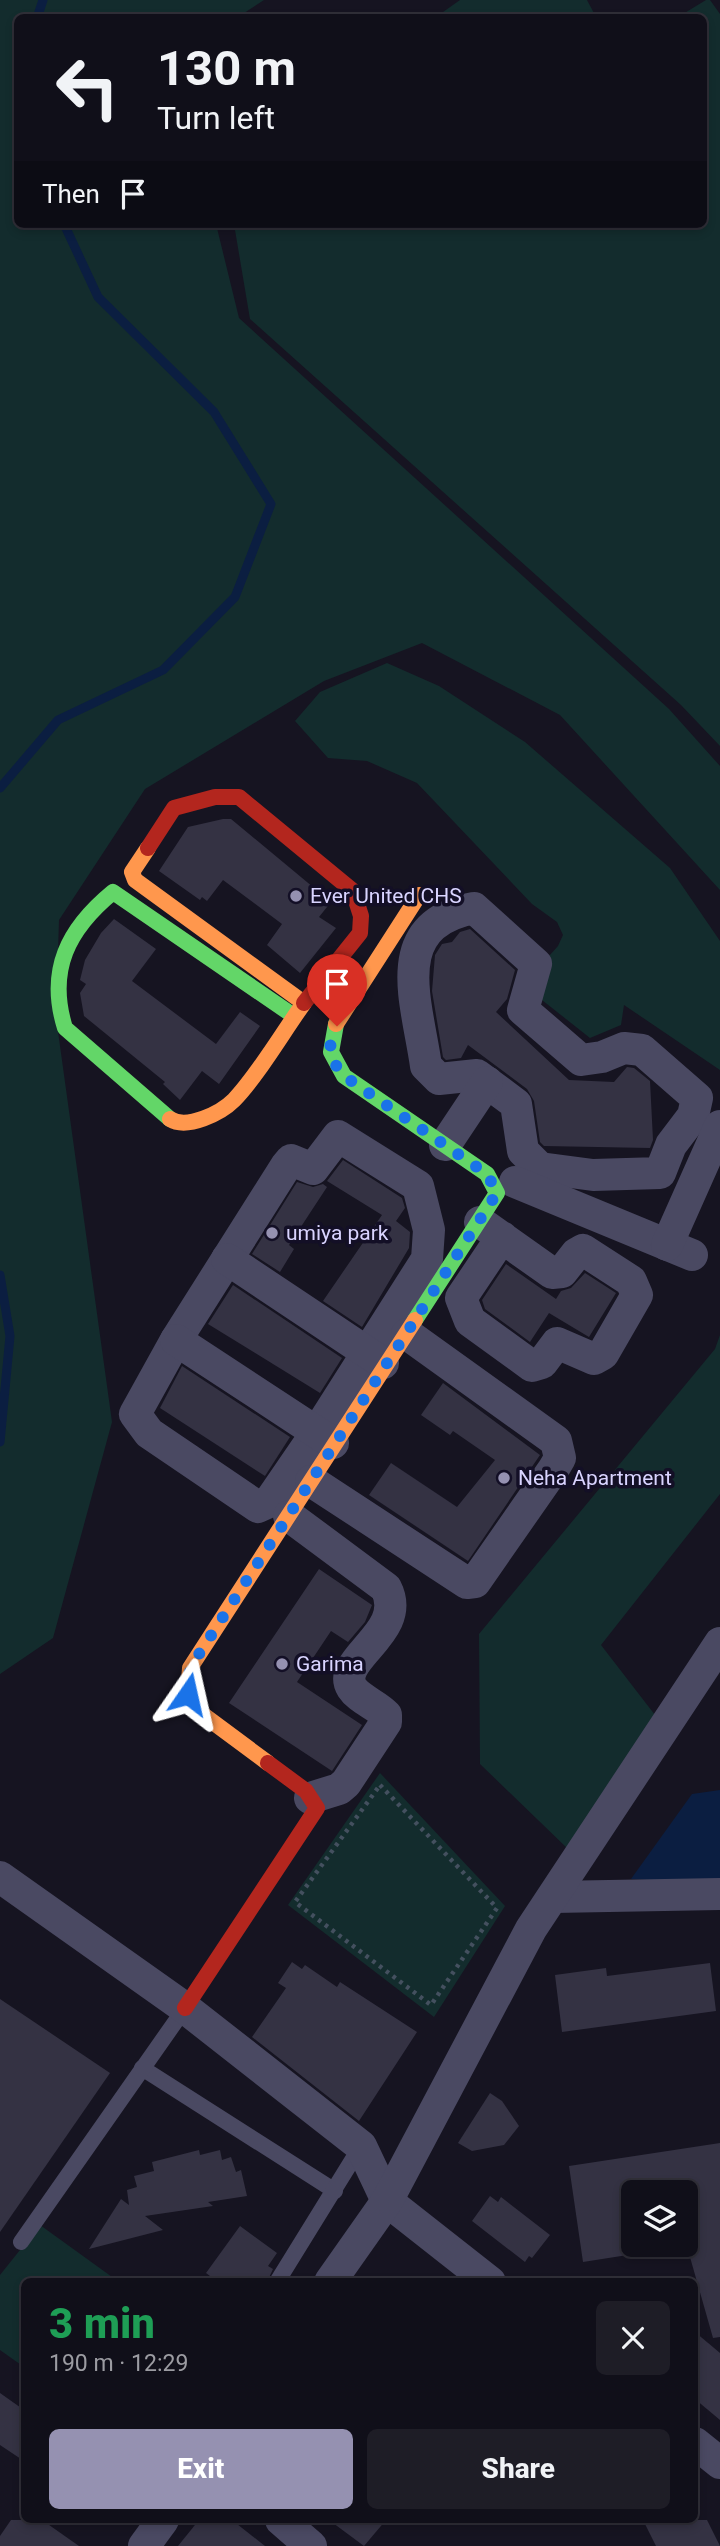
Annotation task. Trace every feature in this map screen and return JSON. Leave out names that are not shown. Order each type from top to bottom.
[{"type":"street","points":[[299,1009],[113,892],[100,901],[77,928],[59,964],[60,1015],[65,1028],[173,1122],[186,1124],[224,1108],[234,1100],[299,1009],[360,933],[362,916],[353,891],[239,797],[215,797],[174,808],[132,872],[135,880],[299,1009],[333,1033]]},
{"type":"street","points":[[419,895],[329,1041],[332,1062],[344,1076],[487,1174],[517,1181],[679,1250],[720,1126]]},
{"type":"street","points":[[491,1230],[552,1273],[562,1272],[576,1254],[583,1250],[631,1281],[637,1295],[603,1354],[594,1359],[557,1343],[542,1363],[532,1366],[470,1321],[461,1298],[491,1230],[517,1181],[523,1151],[516,1104],[477,1075],[439,1079],[426,1066],[412,960],[422,935],[439,922],[474,908],[536,964],[523,1010],[581,1060],[603,1057],[624,1048],[642,1051],[697,1098],[693,1116],[671,1145],[660,1173],[517,1181]]},
{"type":"street","points":[[445,1145],[487,1082]]},
{"type":"street","points":[[338,1136],[418,1186],[429,1230],[427,1259],[377,1359],[326,1438],[269,1502],[258,1507],[139,1424],[135,1414],[176,1340],[291,1160],[313,1169],[338,1136]]},
{"type":"street","points":[[377,1359],[407,1335],[491,1230]]},
{"type":"street","points":[[227,1259],[377,1359]]},
{"type":"street","points":[[311,1481],[467,1583],[475,1582],[553,1470],[559,1458],[556,1441],[407,1335]]},
{"type":"street","points":[[176,1340],[326,1438]]},
{"type":"street","points":[[185,2008],[317,1808],[306,1791],[198,1711],[188,1694],[190,1668],[311,1481],[326,1438]]},
{"type":"street","points":[[289,1516],[386,1588],[393,1602],[390,1617],[354,1665],[349,1681],[353,1690],[386,1715],[386,1722],[346,1783],[339,1789],[310,1798]]},
{"type":"street","points":[[333,2278],[387,2201],[531,1929],[720,1643]]},
{"type":"street","points":[[0,1877],[185,2008],[361,2146],[387,2201],[485,2278]]},
{"type":"street","points":[[553,1897],[720,1894]]},
{"type":"street","points":[[698,2445],[720,2463]]},
{"type":"street","points":[[145,2546],[161,2523]]},
{"type":"street","points":[[284,2523],[311,2546]]},
{"type":"lane","points":[[20,2242],[185,2008]]},
{"type":"lane","points":[[142,2068],[335,2191]]},
{"type":"lane","points":[[280,2278],[361,2146]]},
{"type":"path","points":[[380,1785],[497,1908],[431,2005],[295,1902],[380,1785]]},
{"type":"green space","points":[[0,0],[264,0],[243,14],[14,14],[14,228],[217,228],[239,318],[669,709],[720,766],[720,890],[560,715],[422,643],[324,681],[145,789],[59,920],[56,1017],[112,1422],[53,1638],[0,1674]]},
{"type":"green space","points":[[460,0],[587,0],[594,14],[440,14]]},
{"type":"green space","points":[[710,0],[720,14],[720,746],[681,705],[250,319],[235,228],[707,228],[707,14],[683,14]]},
{"type":"green space","points":[[387,663],[439,686],[525,742],[670,868],[720,941],[720,1070],[624,1005],[621,1025],[590,1038],[523,985],[558,946],[563,935],[557,922],[532,904],[417,783],[367,761],[328,758],[295,721],[320,692]]},
{"type":"green space","points":[[720,1335],[720,1494],[601,1645],[655,1715],[568,1849],[480,1764],[479,1634],[715,1349]]},
{"type":"green space","points":[[380,1773],[505,1906],[434,2017],[288,1905]]},
{"type":"green space","points":[[40,2225],[113,2278],[21,2278],[21,2365],[0,2350],[0,2275]]},
{"type":"water","points":[[720,1790],[720,1883],[631,1879],[692,1794]]},
{"type":"building","name":"Ever United CHS","points":[[231,819],[331,902],[319,917],[336,928],[300,973],[267,945],[282,924],[223,880],[207,901],[202,897],[200,900],[159,871],[188,827]]},
{"type":"building","points":[[114,919],[156,949],[132,981],[216,1044],[240,1012],[260,1026],[219,1084],[202,1071],[180,1100],[163,1084],[165,1082],[84,1016],[80,993],[86,984],[80,980],[85,960],[101,933]]},
{"type":"building","points":[[470,929],[515,970],[507,999],[496,1012],[569,1080],[614,1082],[627,1067],[634,1068],[650,1081],[653,1140],[650,1148],[544,1146],[540,1142],[534,1101],[527,1089],[468,1045],[461,1058],[446,1060],[443,1057],[432,991],[435,955],[442,944],[452,942],[460,932]]},
{"type":"building","points":[[343,1160],[402,1198],[405,1208],[396,1221],[410,1232],[409,1248],[362,1327],[323,1301],[382,1215],[327,1181]]},
{"type":"building","points":[[297,1182],[313,1187],[323,1184],[327,1187],[289,1245],[294,1249],[280,1272],[252,1254]]},
{"type":"building","points":[[506,1264],[556,1299],[561,1291],[571,1288],[585,1273],[616,1293],[589,1337],[549,1313],[530,1342],[485,1309],[482,1300]]},
{"type":"building","points":[[233,1285],[342,1358],[320,1393],[208,1324]]},
{"type":"building","points":[[182,1366],[290,1437],[265,1476],[160,1408]]},
{"type":"building","name":"Neha Apartment","points":[[443,1383],[540,1455],[468,1561],[369,1495],[391,1463],[457,1507],[495,1460],[453,1431],[450,1435],[421,1415]]},
{"type":"building","name":"Garima","points":[[319,1569],[372,1605],[365,1622],[348,1642],[331,1631],[297,1682],[362,1725],[332,1771],[229,1703]]},
{"type":"building","points":[[292,1962],[302,1969],[305,1965],[337,1987],[340,1982],[417,2032],[359,2121],[252,2037],[286,1988],[278,1983]]},
{"type":"building","points":[[710,1963],[716,2011],[562,2032],[555,1975],[606,1968],[607,1976]]},
{"type":"building","points":[[0,1999],[110,2073],[0,2232]]},
{"type":"building","points":[[490,2093],[502,2101],[519,2126],[504,2145],[472,2151],[458,2143]]},
{"type":"building","points":[[720,2143],[720,2337],[713,2338],[690,2257],[698,2257],[698,2180],[621,2180],[621,2256],[583,2262],[569,2166]]},
{"type":"building","points":[[199,2150],[200,2155],[220,2150],[222,2160],[231,2157],[236,2172],[241,2170],[247,2196],[208,2202],[213,2206],[145,2216],[163,2230],[89,2249],[121,2199],[129,2205],[127,2190],[137,2187],[134,2176],[154,2171],[152,2162]]},
{"type":"building","points":[[490,2196],[498,2202],[501,2197],[550,2235],[532,2258],[529,2256],[525,2262],[472,2221]]},
{"type":"building","points":[[240,2226],[277,2253],[268,2266],[273,2269],[269,2278],[213,2278],[206,2273]]},
{"type":"building","points":[[698,2335],[720,2353],[720,2420],[698,2402]]},
{"type":"building","points":[[0,2393],[21,2408],[21,2459],[0,2445]]},
{"type":"building","points":[[11,2520],[21,2520],[21,2523],[46,2523],[79,2546],[0,2546],[0,2536]]},
{"type":"building","points":[[698,2520],[707,2520],[720,2546],[656,2546],[644,2523],[698,2523]]},
{"type":"building","points":[[197,2523],[236,2523],[265,2546],[178,2546]]},
{"type":"building","points":[[333,2523],[383,2523],[364,2546]]},
{"type":"waterway","points":[[38,14],[43,0]]},
{"type":"waterway","points":[[0,788],[58,720],[163,670],[235,597],[271,504],[214,412],[98,297],[66,228]]},
{"type":"waterway","points":[[0,1275],[10,1336],[0,1442]]},
{"type":"traffic: fast","points":[[170,1119],[65,1028],[59,987],[65,952],[84,921],[113,892],[294,1016]]},
{"type":"traffic: fast","points":[[336,1024],[331,1052],[344,1076],[487,1174],[497,1193],[415,1320]]},
{"type":"traffic: slow","points":[[148,848],[132,872],[135,880],[304,1003],[234,1100],[213,1115],[194,1121],[177,1122],[170,1119]]},
{"type":"traffic: slow","points":[[336,1024],[419,895]]},
{"type":"traffic: slow","points":[[268,1763],[198,1711],[188,1694],[190,1668],[415,1320]]},
{"type":"traffic: jam","points":[[148,848],[174,808],[215,797],[239,797],[353,891],[361,916],[360,933],[304,1003]]},
{"type":"traffic: jam","points":[[185,2008],[317,1808],[306,1791],[268,1763]]},
{"type":"place","name":"Ever United CHS","points":[[296,896]]},
{"type":"place","name":"umiya park","points":[[272,1233]]},
{"type":"place","name":"Neha Apartment","points":[[504,1478]]},
{"type":"place","name":"Garima","points":[[282,1664]]},
{"type":"route","points":[[188,1694],[190,1668],[497,1193],[487,1174],[344,1076],[332,1062],[329,1041],[337,1026]]}]
